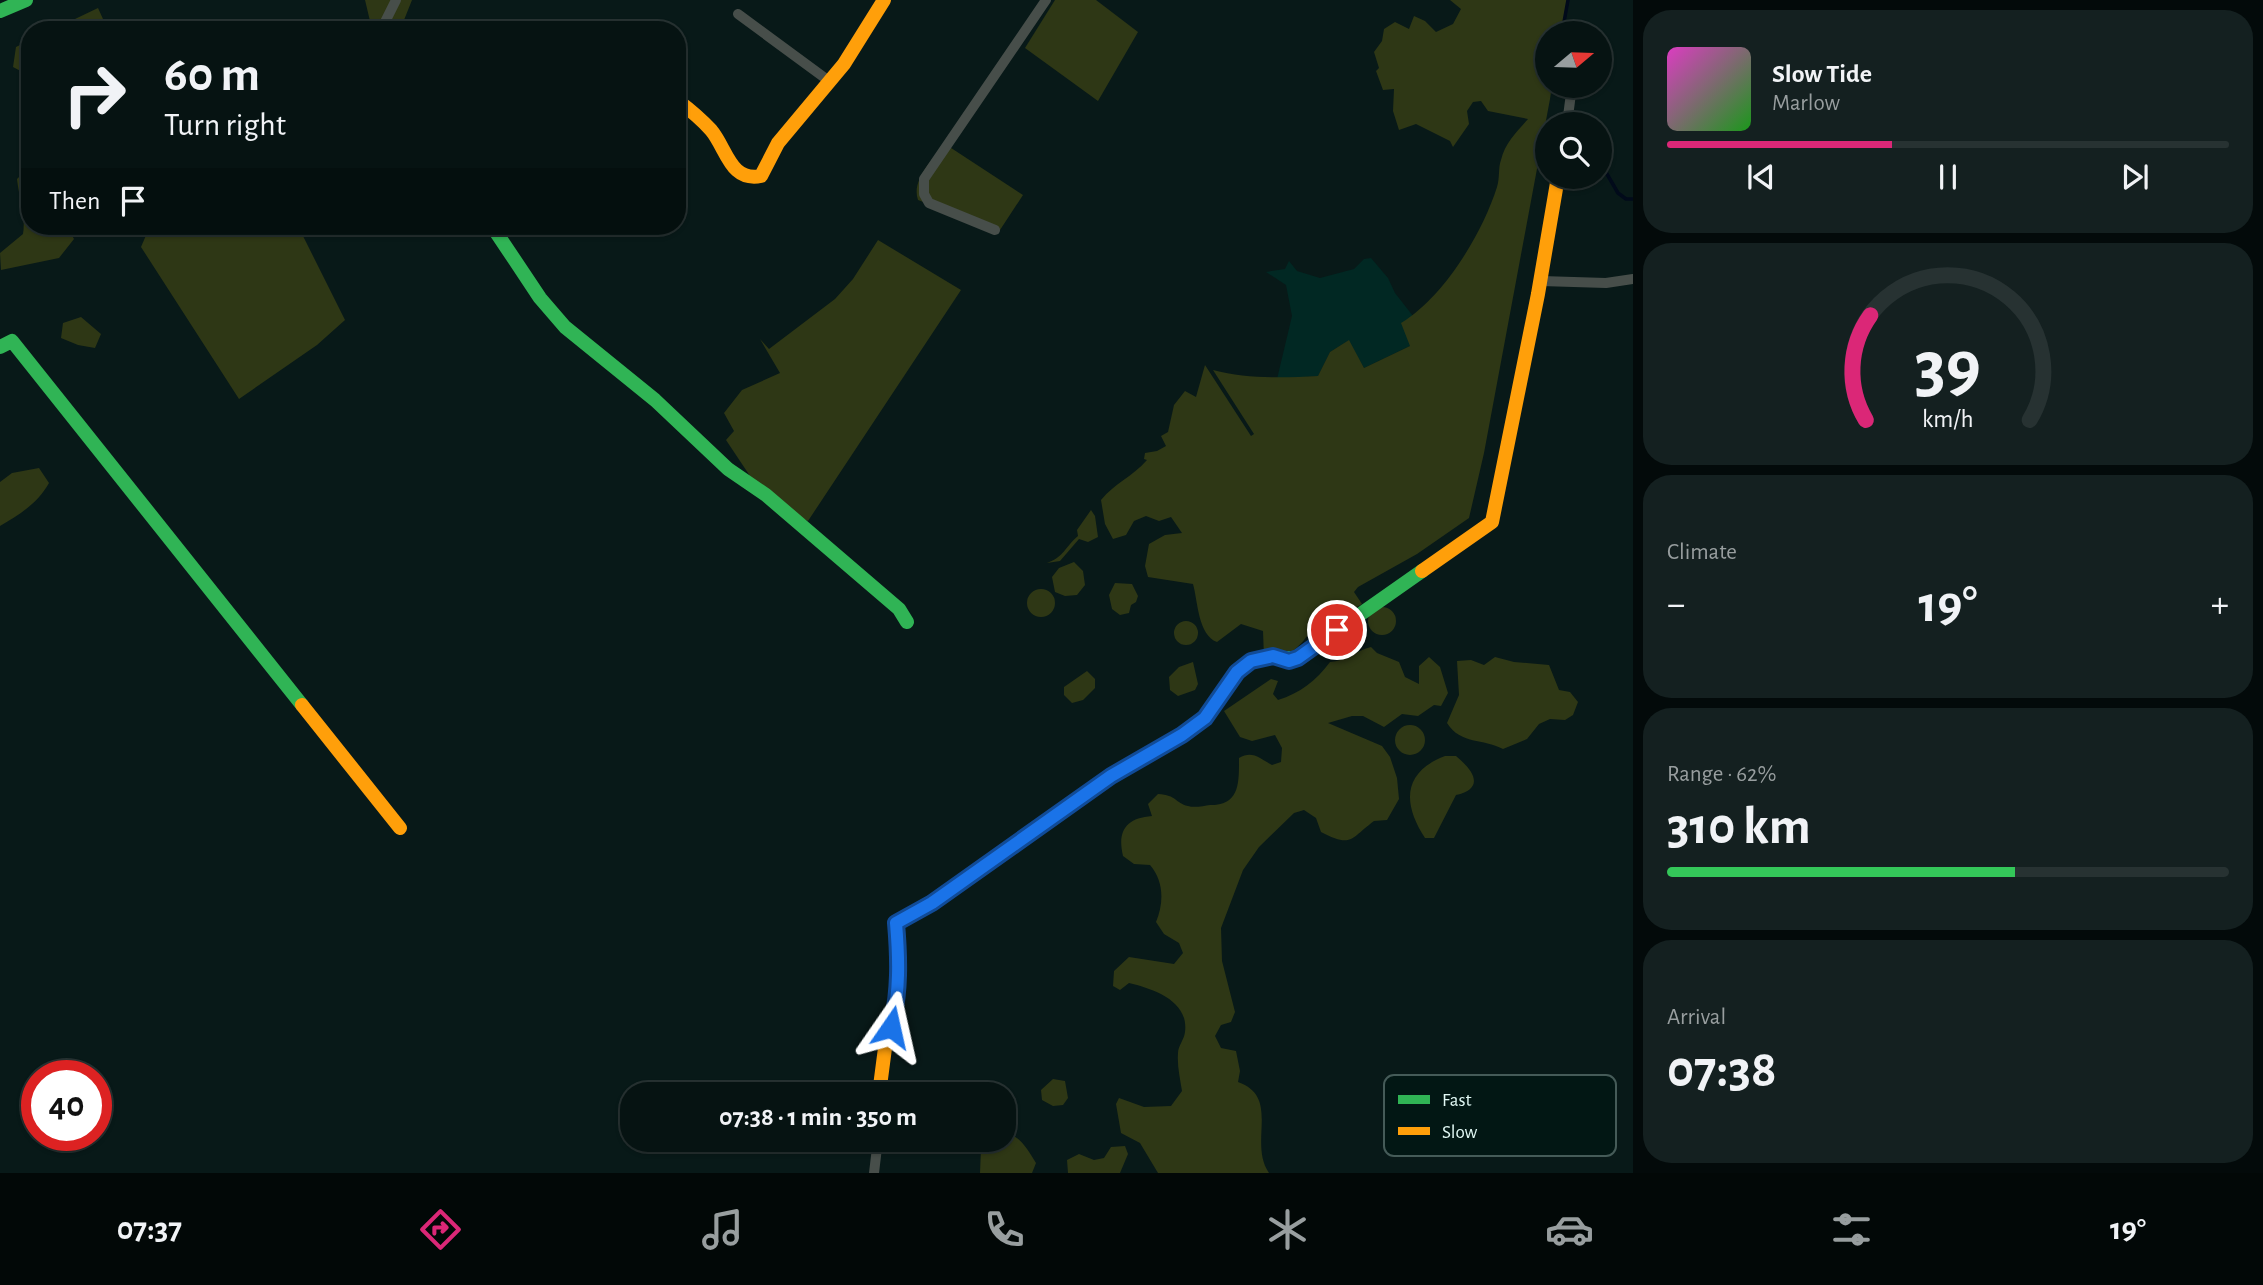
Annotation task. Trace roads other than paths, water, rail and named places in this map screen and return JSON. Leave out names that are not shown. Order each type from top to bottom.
[{"type":"street","points":[[0,11],[26,0]]},
{"type":"street","points":[[386,21],[396,0]]},
{"type":"street","points":[[686,109],[716,137],[734,170],[743,177],[752,179],[761,176],[778,143],[844,64],[884,0]]},
{"type":"street","points":[[995,230],[929,203],[924,194],[924,179],[1046,0]]},
{"type":"street","points":[[738,14],[828,81]]},
{"type":"street","points":[[881,1082],[885,1048],[897,1007],[899,969],[896,923],[932,903],[1111,776],[1198,723],[1213,708],[1237,672],[1251,661],[1273,656],[1289,661],[1298,658],[1492,522],[1541,281],[1556,189]]},
{"type":"street","points":[[498,235],[540,298],[565,327],[655,400],[728,469],[766,495],[899,609],[907,622]]},
{"type":"street","points":[[1541,281],[1606,283],[1633,279]]},
{"type":"street","points":[[0,347],[12,341],[400,828]]},
{"type":"street","points":[[874,1173],[876,1152]]},
{"type":"waterway","points":[[1564,21],[1568,0]]},
{"type":"waterway","points":[[1612,183],[1618,193],[1626,199],[1633,199]]}]
